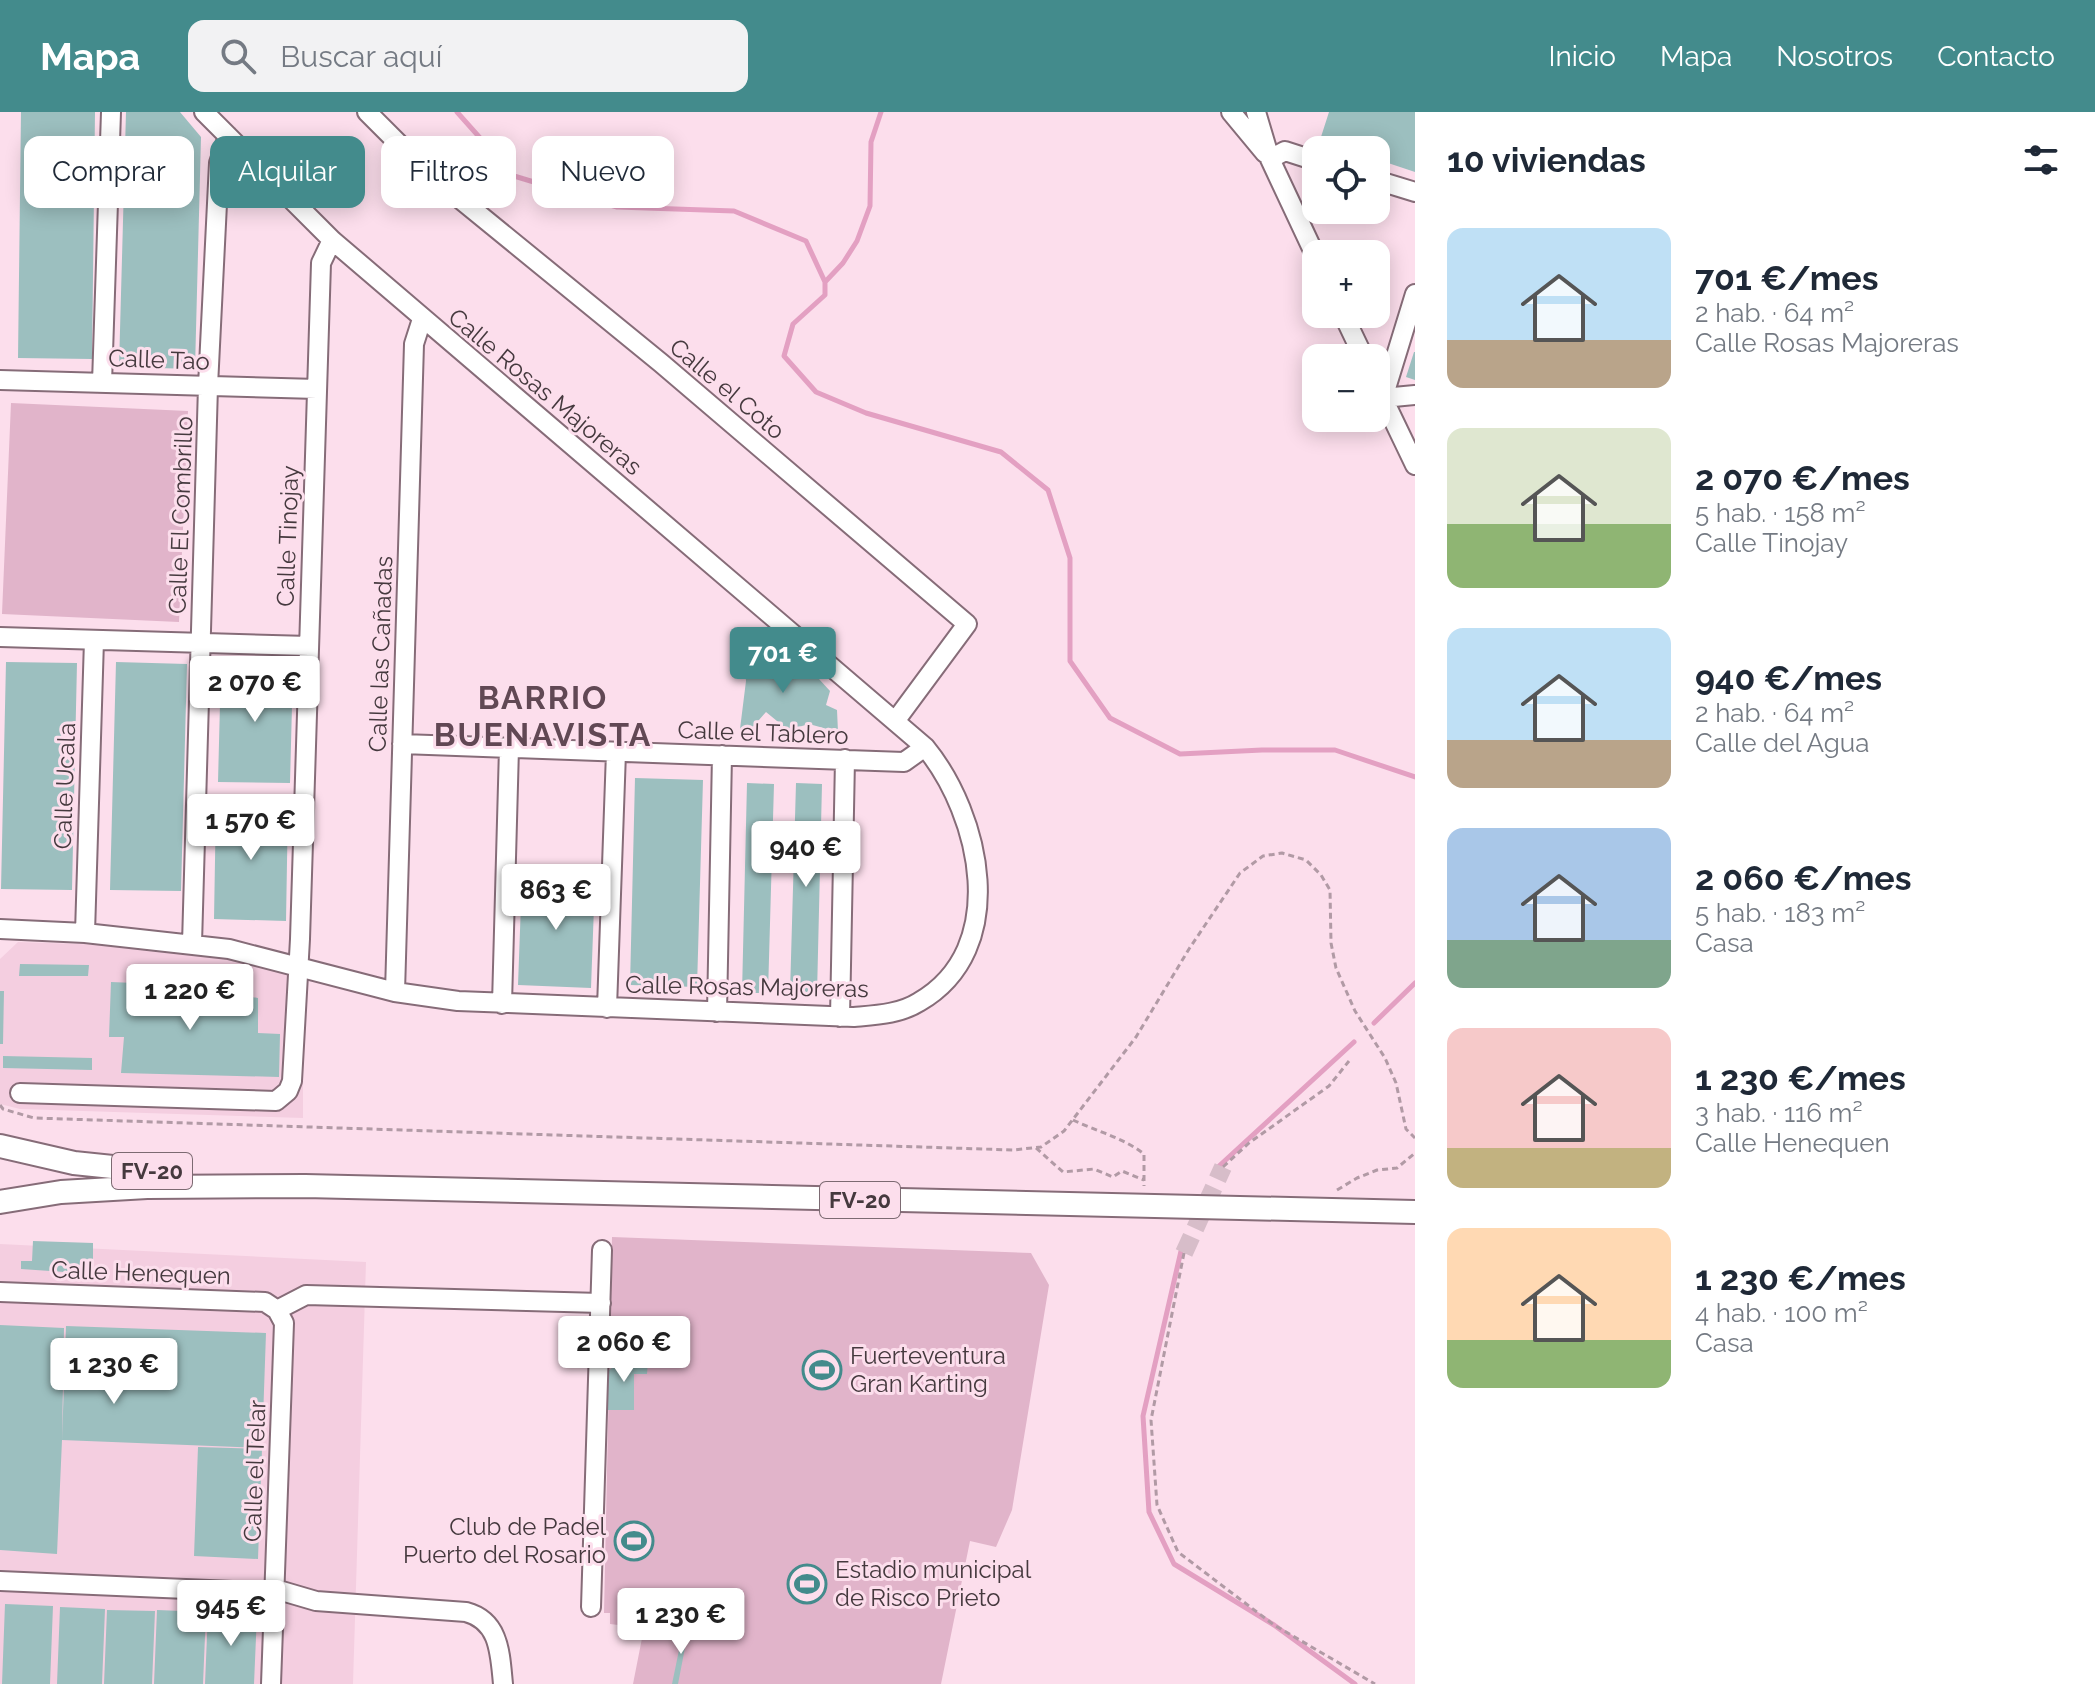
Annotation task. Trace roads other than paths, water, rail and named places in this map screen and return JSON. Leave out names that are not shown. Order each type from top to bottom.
[{"type":"main road","name":"FV-20","points":[[0,1146],[74,1163],[305,1186]]},
{"type":"main road","name":"FV-20","points":[[0,1202],[61,1192],[147,1187],[305,1186],[1415,1212]]},
{"type":"street","points":[[102,383],[111,112]]},
{"type":"street","name":"Calle Rosas Majoreras","points":[[204,112],[228,136]]},
{"type":"street","name":"Calle el Coto","points":[[367,112],[427,172],[661,363],[967,624],[896,720]]},
{"type":"street","points":[[1231,112],[1270,159]]},
{"type":"street","points":[[1256,112],[1270,159],[1308,240]]},
{"type":"street","points":[[1270,159],[1285,151],[1302,156]]},
{"type":"street","points":[[1390,184],[1415,192]]},
{"type":"street","name":"Calle El Combrillo","points":[[192,944],[208,386],[217,208]]},
{"type":"street","name":"Calle Rosas Majoreras","points":[[0,929],[85,933],[229,949],[395,992],[458,1001],[840,1017],[889,1014],[918,1003],[938,989],[960,963],[973,937],[977,867],[971,836],[940,764],[925,747],[422,319],[300,208]]},
{"type":"street","name":"Calle Tinojay","points":[[20,1093],[276,1101],[288,1091],[292,1081],[296,965],[300,939],[321,263],[332,240]]},
{"type":"street","points":[[1390,361],[1415,294]]},
{"type":"street","name":"Calle las Cañadas","points":[[395,992],[414,344],[422,319]]},
{"type":"street","name":"Calle Tao","points":[[0,380],[317,389]]},
{"type":"street","points":[[1390,392],[1415,395]]},
{"type":"street","points":[[1390,414],[1415,465]]},
{"type":"street","points":[[0,637],[309,646]]},
{"type":"street","name":"Calle Ucala","points":[[85,933],[94,640]]},
{"type":"street","name":"Calle el Tablero","points":[[402,744],[904,762],[925,747]]},
{"type":"street","points":[[502,1004],[509,748]]},
{"type":"street","points":[[607,1008],[616,752]]},
{"type":"street","points":[[717,1012],[722,755]]},
{"type":"street","points":[[840,1017],[845,759]]},
{"type":"street","points":[[591,1607],[602,1250]]},
{"type":"street","name":"Calle Henequen","points":[[0,1292],[265,1302],[277,1310]]},
{"type":"street","points":[[277,1310],[306,1295],[601,1303]]},
{"type":"street","name":"Calle el Telar","points":[[271,1684],[284,1323],[277,1310]]},
{"type":"street","points":[[0,1581],[258,1592],[275,1589],[316,1601],[476,1614],[485,1620],[495,1635],[503,1684]]},
{"type":"waterway","points":[[457,112],[514,176],[617,207],[734,211],[806,241],[825,282],[825,295],[793,324],[784,356],[816,392],[866,413],[1001,452],[1048,490],[1070,558],[1070,661],[1110,718],[1180,754],[1335,750],[1415,777]]},
{"type":"waterway","points":[[825,282],[843,263],[857,241],[870,206],[871,142],[881,112]]},
{"type":"waterway","points":[[1374,1023],[1415,983]]},
{"type":"waterway","points":[[1218,1167],[1354,1042]]},
{"type":"waterway","points":[[1181,1251],[1143,1416],[1149,1512],[1174,1564],[1274,1625],[1355,1684]]},
{"type":"tunnel","points":[[1184,1253],[1223,1167]]},
{"type":"place","name":"Fuerteventura Gran Karting","points":[[822,1370]]},
{"type":"place","name":"Club de Padel Puerto del Rosario","points":[[634,1541]]},
{"type":"place","name":"Estadio municipal de Risco Prieto","points":[[807,1584]]},
{"type":"district","name":"BARRIO BUENAVISTA","points":[[543,716]]}]
